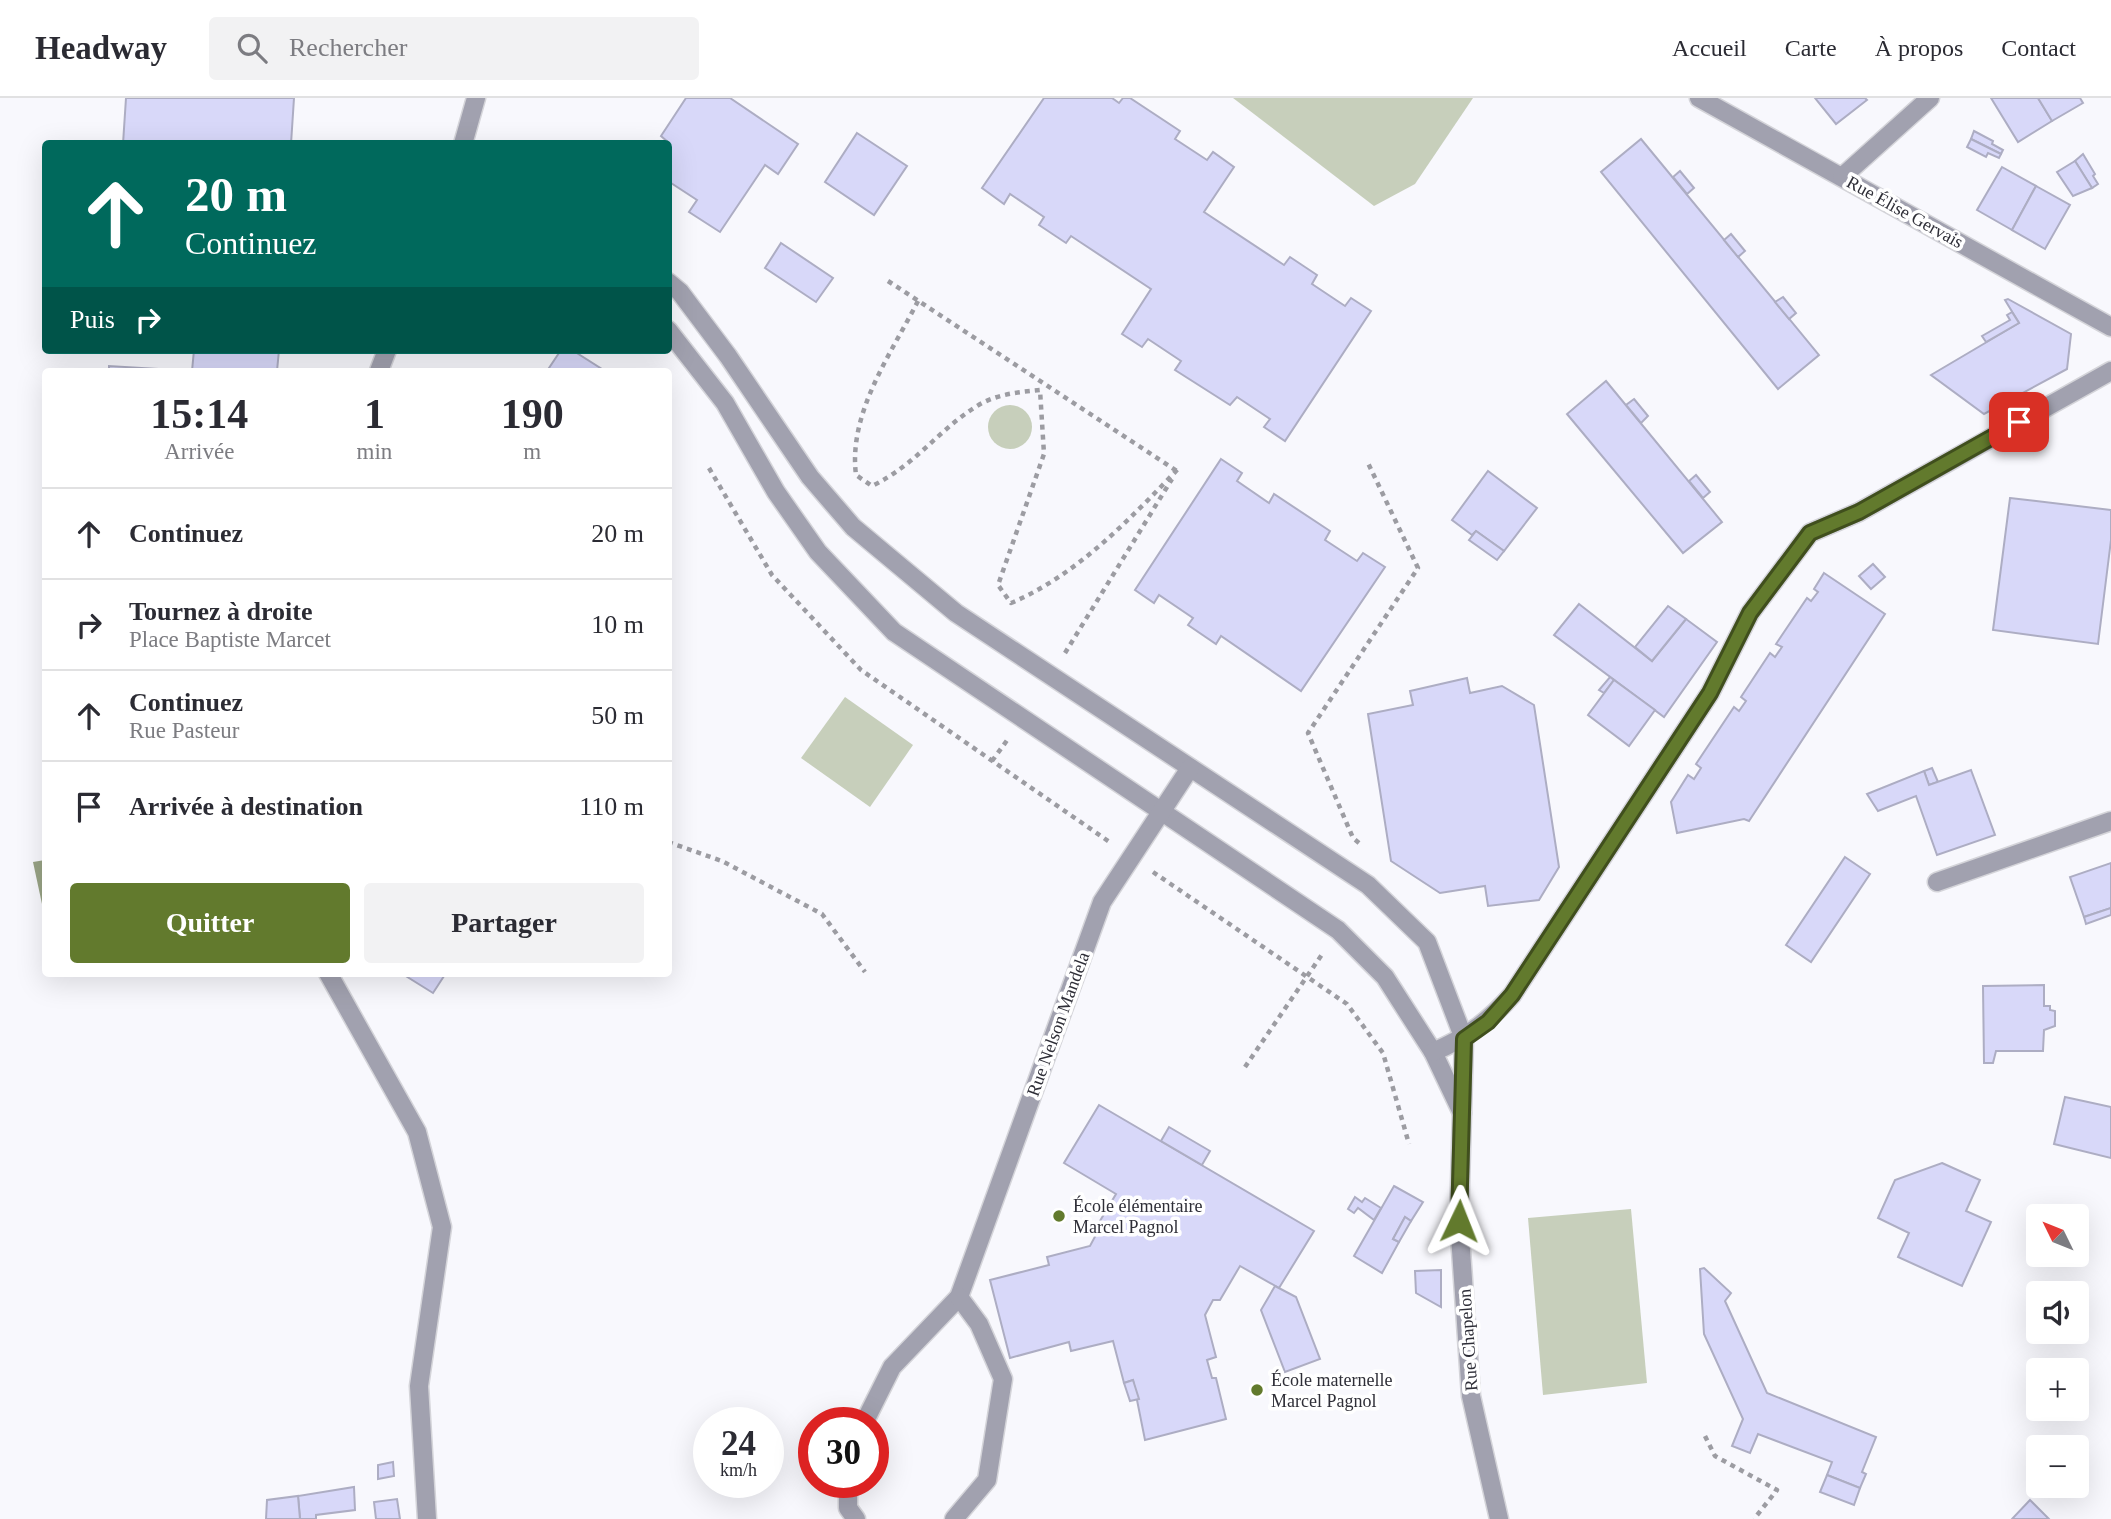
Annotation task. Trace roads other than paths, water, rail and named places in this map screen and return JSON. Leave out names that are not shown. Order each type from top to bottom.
[{"type":"street","points":[[469,140],[476,98]]},
{"type":"street","name":"Rue Élise Gervais","points":[[1699,98],[2111,327]]},
{"type":"street","points":[[1842,177],[1930,98]]},
{"type":"street","points":[[672,285],[680,292],[728,356],[810,477],[853,527],[956,613],[1368,885],[1427,942],[1464,1039]]},
{"type":"street","points":[[672,335],[725,403],[776,492],[818,552],[894,632],[1338,930],[1385,977],[1433,1052],[1464,1116]]},
{"type":"street","points":[[1433,1052],[1464,1039],[1488,1022],[1512,995],[1710,693],[1750,613],[1810,533],[1859,512],[2111,371]]},
{"type":"street","name":"Rue Nelson Mandela","points":[[872,1407],[892,1367],[959,1297],[1102,902],[1190,768]]},
{"type":"street","points":[[1937,882],[2111,821]]},
{"type":"street","points":[[330,977],[416,1132],[442,1227],[419,1386],[427,1519]]},
{"type":"street","name":"Rue Chapelon","points":[[1464,1039],[1464,1116],[1459,1221],[1471,1396],[1499,1519]]},
{"type":"street","points":[[954,1519],[987,1480],[1003,1379],[979,1324],[959,1297]]},
{"type":"street","points":[[848,1498],[848,1508],[856,1519]]},
{"type":"place","name":"École élémentaire Marcel Pagnol","points":[[1059,1216]]},
{"type":"place","name":"École maternelle Marcel Pagnol","points":[[1257,1390]]}]
